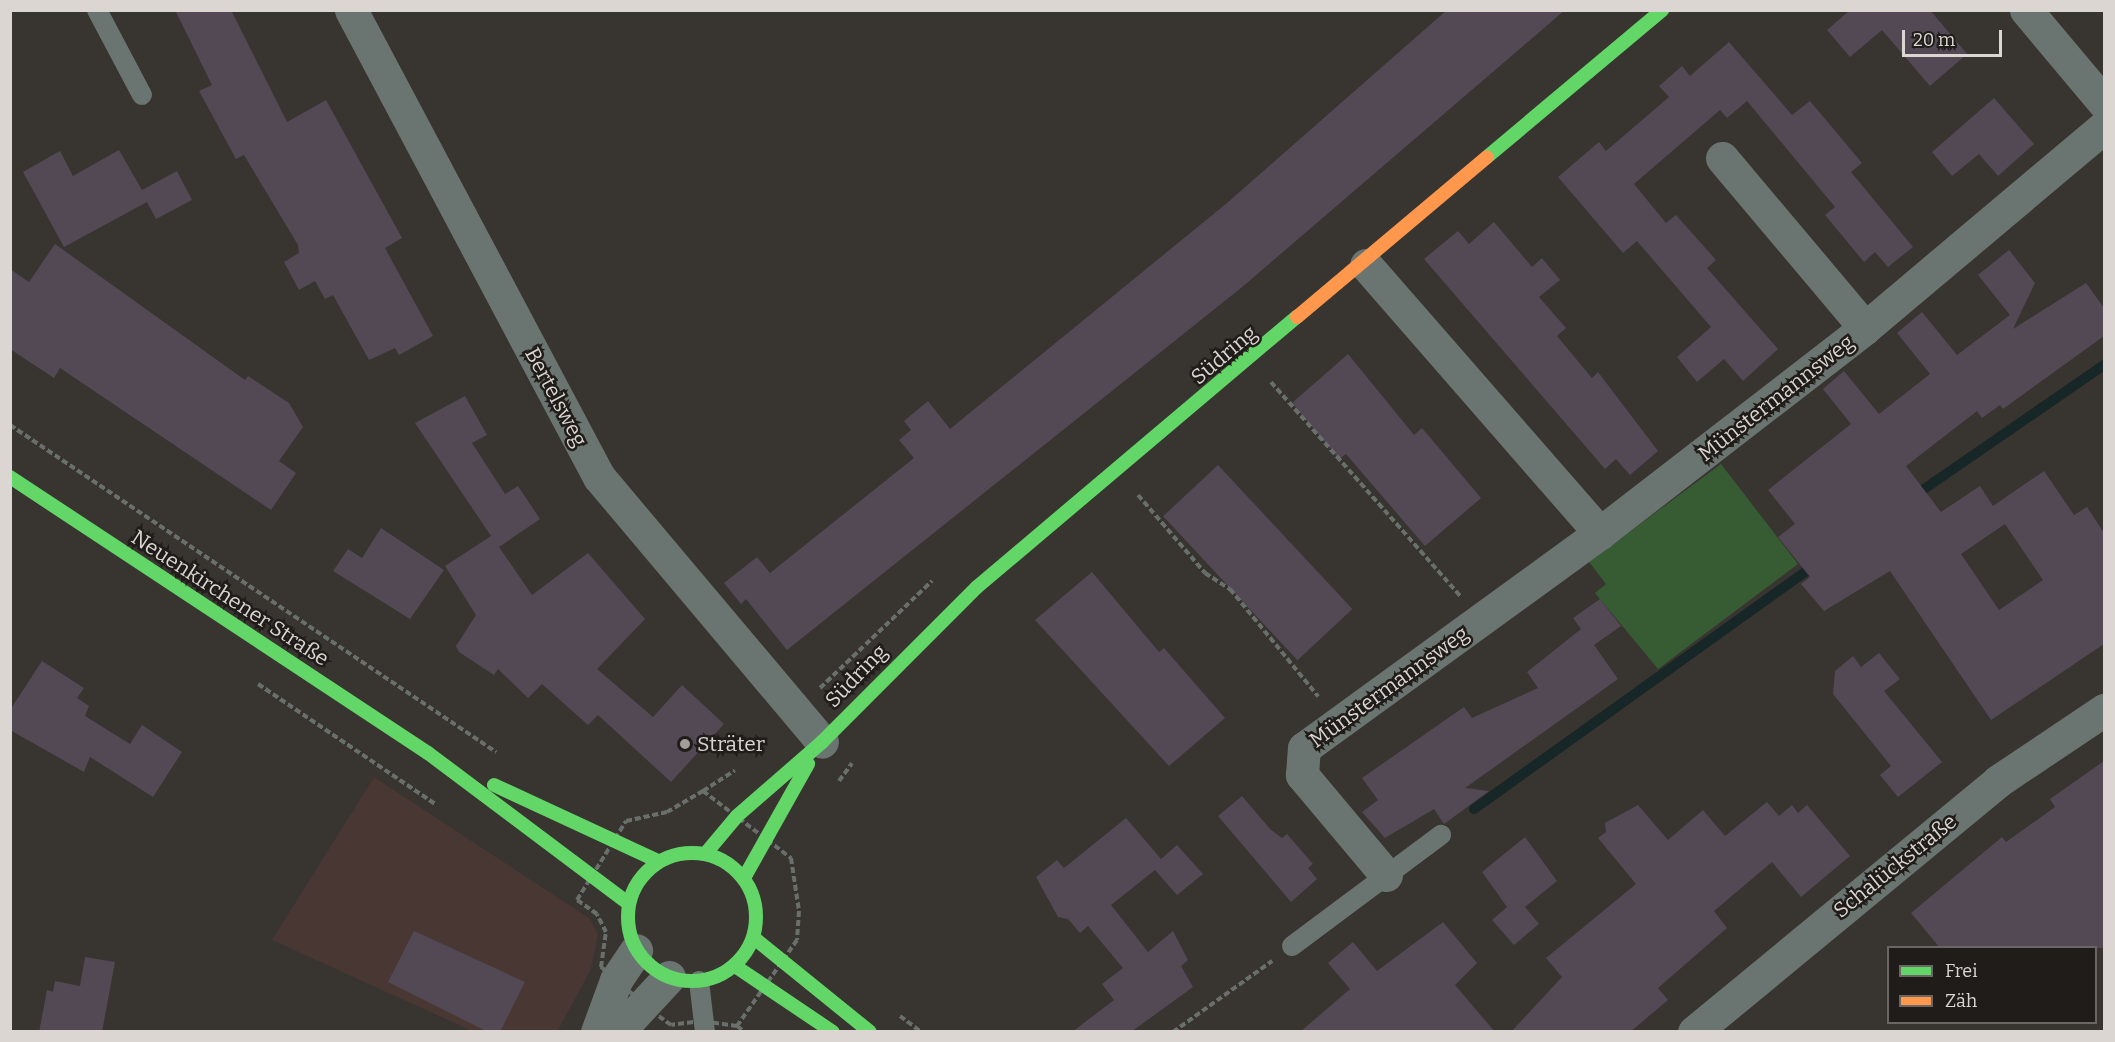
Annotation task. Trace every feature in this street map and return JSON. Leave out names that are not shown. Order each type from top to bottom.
[{"type":"main road","name":"Südring","points":[[705,853],[737,816],[822,742],[977,587],[1366,265],[1662,10]]},
{"type":"main road","name":"Neuenkirchener Straße","points":[[10,477],[428,753],[629,904]]},
{"type":"main road","name":"Südring","points":[[744,878],[822,742]]},
{"type":"main road","name":"Neuenkirchener Straße","points":[[428,753],[658,861]]},
{"type":"main road","points":[[705,853],[744,878],[754,897],[754,938],[735,966],[684,979],[636,950],[629,904],[640,880],[658,861],[705,853]]},
{"type":"main road","points":[[754,938],[870,1032]]},
{"type":"main road","points":[[735,966],[833,1032]]},
{"type":"street","name":"Bertelsweg","points":[[351,10],[599,477],[822,742]]},
{"type":"street","points":[[2026,10],[2104,103]]},
{"type":"street","name":"Münstermannsweg","points":[[1386,875],[1302,775],[1304,748],[1600,533],[1865,328],[2104,128]]},
{"type":"street","name":"Münstermannsweg","points":[[1722,158],[1865,328]]},
{"type":"street","points":[[1366,265],[1600,533]]},
{"type":"street","name":"Schalückstraße","points":[[1694,1032],[1998,781],[2104,710]]},
{"type":"street","points":[[597,1032],[616,980],[636,950]]},
{"type":"street","points":[[618,1032],[684,979]]},
{"type":"lane","points":[[97,10],[142,95]]},
{"type":"lane","points":[[1292,946],[1441,835]]},
{"type":"lane","points":[[684,979],[705,1032]]},
{"type":"path","points":[[1265,375],[1480,620]]},
{"type":"path","points":[[10,425],[499,753]]},
{"type":"path","points":[[1133,490],[1205,573],[1230,589],[1339,723]]},
{"type":"path","points":[[253,681],[443,809]]},
{"type":"path","points":[[616,816],[626,821],[667,812],[742,764]]},
{"type":"path","points":[[703,791],[728,809]]},
{"type":"path","points":[[622,828],[626,821]]},
{"type":"path","points":[[782,851],[791,858],[799,911],[797,939],[788,953]]},
{"type":"path","points":[[567,894],[577,900]]},
{"type":"path","points":[[1173,1032],[1292,946]]},
{"type":"path","points":[[737,1026],[745,1032]]},
{"type":"shaded area","points":[[374,777],[589,918],[598,934],[591,969],[557,1032],[472,1031],[272,940]]},
{"type":"green space","points":[[1721,464],[1798,564],[1658,669],[1595,593],[1606,584],[1589,562]]},
{"type":"building","points":[[175,10],[231,10],[287,122],[326,100],[402,238],[385,248],[433,336],[399,355],[395,348],[369,360],[333,295],[325,299],[315,281],[299,290],[284,262],[299,253],[298,245],[244,155],[236,159],[199,91],[212,85]]},
{"type":"building","points":[[1447,10],[1565,10],[1241,288],[787,650],[746,599],[741,604],[724,583],[757,557],[770,573],[914,458],[899,440],[911,430],[904,421],[928,401],[950,429],[1227,203]]},
{"type":"building","points":[[1850,10],[1930,10],[1967,54],[1930,86],[1882,30],[1850,57],[1827,30]]},
{"type":"building","points":[[1729,42],[1792,115],[1810,101],[1862,163],[1851,172],[1913,247],[1888,267],[1875,252],[1864,262],[1825,215],[1835,207],[1747,101],[1727,118],[1720,110],[1634,184],[1666,223],[1676,215],[1716,260],[1707,268],[1778,349],[1743,381],[1724,359],[1697,382],[1677,357],[1711,327],[1637,241],[1623,253],[1558,177],[1599,142],[1606,151],[1669,97],[1659,86],[1682,66],[1690,76]]},
{"type":"building","points":[[1994,98],[2034,144],[1998,176],[1979,154],[1952,176],[1932,152]]},
{"type":"building","points":[[119,150],[142,190],[177,171],[192,200],[156,219],[147,202],[64,247],[23,172],[60,151],[73,176]]},
{"type":"building","points":[[1494,222],[1532,267],[1542,258],[1560,280],[1539,297],[1566,328],[1557,336],[1592,378],[1598,372],[1658,451],[1630,475],[1616,459],[1605,469],[1424,259],[1458,231],[1469,244]]},
{"type":"building","points":[[55,244],[245,380],[248,376],[289,403],[303,427],[279,461],[296,473],[271,510],[60,368],[54,378],[10,349],[10,269],[29,282]]},
{"type":"building","points":[[2009,250],[2035,283],[2013,329],[2086,283],[2104,308],[2104,336],[2003,409],[2000,405],[1982,418],[1977,411],[1906,466],[1941,512],[1980,486],[1993,506],[2044,471],[2074,515],[2087,507],[2104,533],[2104,644],[1991,720],[1890,571],[1824,611],[1801,584],[1810,577],[1778,537],[1795,524],[1768,490],[1851,424],[1823,389],[1844,371],[1879,414],[1930,374],[1897,333],[1922,312],[1957,355],[2010,315],[1978,275]],"holes":[[[2005,524],[2043,580],[1999,610],[1961,554]]]},
{"type":"building","points":[[1348,354],[1414,435],[1422,428],[1481,498],[1425,546],[1346,454],[1339,459],[1292,403]]},
{"type":"building","points":[[465,396],[487,435],[472,443],[505,494],[518,486],[540,519],[499,547],[532,595],[588,553],[645,619],[597,669],[653,717],[682,685],[724,724],[671,782],[598,715],[588,725],[542,684],[528,698],[498,669],[494,675],[459,652],[456,646],[476,615],[445,566],[491,536],[415,423]]},
{"type":"building","points":[[1218,465],[1352,609],[1298,660],[1163,516]]},
{"type":"building","points":[[381,528],[444,570],[410,619],[333,571],[348,549],[362,558]]},
{"type":"building","points":[[1092,572],[1159,652],[1164,648],[1225,718],[1169,766],[1035,620]]},
{"type":"building","points":[[1600,599],[1621,626],[1594,645],[1618,679],[1465,788],[1489,791],[1444,824],[1434,809],[1385,838],[1362,812],[1378,800],[1362,778],[1464,707],[1472,718],[1538,688],[1527,672],[1581,629],[1573,618]]},
{"type":"building","points":[[1879,653],[1900,679],[1884,691],[1942,762],[1898,797],[1880,775],[1891,766],[1833,694],[1835,671],[1853,656],[1861,667]]},
{"type":"building","points":[[42,661],[84,688],[77,698],[89,706],[85,716],[130,744],[142,725],[182,752],[153,797],[90,757],[84,772],[10,730],[10,710]]},
{"type":"building","points":[[2104,761],[2104,948],[2097,948],[2097,946],[1938,946],[1911,913],[2002,837],[2006,842],[2055,807],[2050,799]]},
{"type":"building","points":[[1242,796],[1270,829],[1282,838],[1287,834],[1313,864],[1308,868],[1317,879],[1291,902],[1218,816]]},
{"type":"building","points":[[1767,802],[1779,816],[1792,805],[1798,813],[1807,805],[1850,856],[1801,897],[1772,862],[1714,911],[1727,928],[1658,988],[1668,1000],[1630,1032],[1511,1032],[1562,977],[1546,958],[1636,884],[1598,838],[1606,832],[1605,823],[1638,805],[1668,840],[1703,810],[1725,836]]},
{"type":"building","points":[[1126,818],[1161,859],[1177,845],[1203,874],[1177,895],[1155,870],[1111,905],[1148,952],[1173,931],[1188,960],[1181,966],[1193,987],[1131,1032],[1072,1032],[1114,1000],[1102,984],[1123,968],[1088,926],[1080,933],[1068,919],[1058,917],[1036,877],[1057,860],[1064,868]]},
{"type":"building","points":[[1525,837],[1557,881],[1525,907],[1539,924],[1514,945],[1492,920],[1507,907],[1482,872]]},
{"type":"building","points":[[1443,922],[1477,963],[1455,985],[1495,1032],[1300,1032],[1350,989],[1328,963],[1353,942],[1377,971]]},
{"type":"building","points":[[414,931],[525,982],[500,1032],[488,1032],[388,982]]},
{"type":"building","points":[[85,957],[115,962],[102,1032],[39,1032],[47,990],[53,992],[55,981],[80,986]]},
{"type":"waterway","points":[[1914,496],[2104,365]]},
{"type":"waterway","points":[[1474,809],[1817,563]]},
{"type":"traffic: fast","points":[[1487,157],[1662,10]]},
{"type":"traffic: fast","points":[[706,853],[737,816],[822,742],[977,587],[1297,317]]},
{"type":"traffic: fast","points":[[10,477],[428,753],[629,904]]},
{"type":"traffic: fast","points":[[744,878],[808,764]]},
{"type":"traffic: fast","points":[[494,785],[658,861]]},
{"type":"traffic: fast","points":[[692,853],[717,858],[737,872],[751,892],[756,917],[751,942],[737,962],[717,976],[692,981],[667,976],[647,962],[633,942],[628,917],[633,892],[647,872],[667,858],[692,853]]},
{"type":"traffic: fast","points":[[754,938],[870,1032]]},
{"type":"traffic: fast","points":[[735,966],[833,1032]]},
{"type":"traffic: slow","points":[[1297,317],[1487,157]]},
{"type":"place","name":"Sträter","points":[[685,744]]}]
